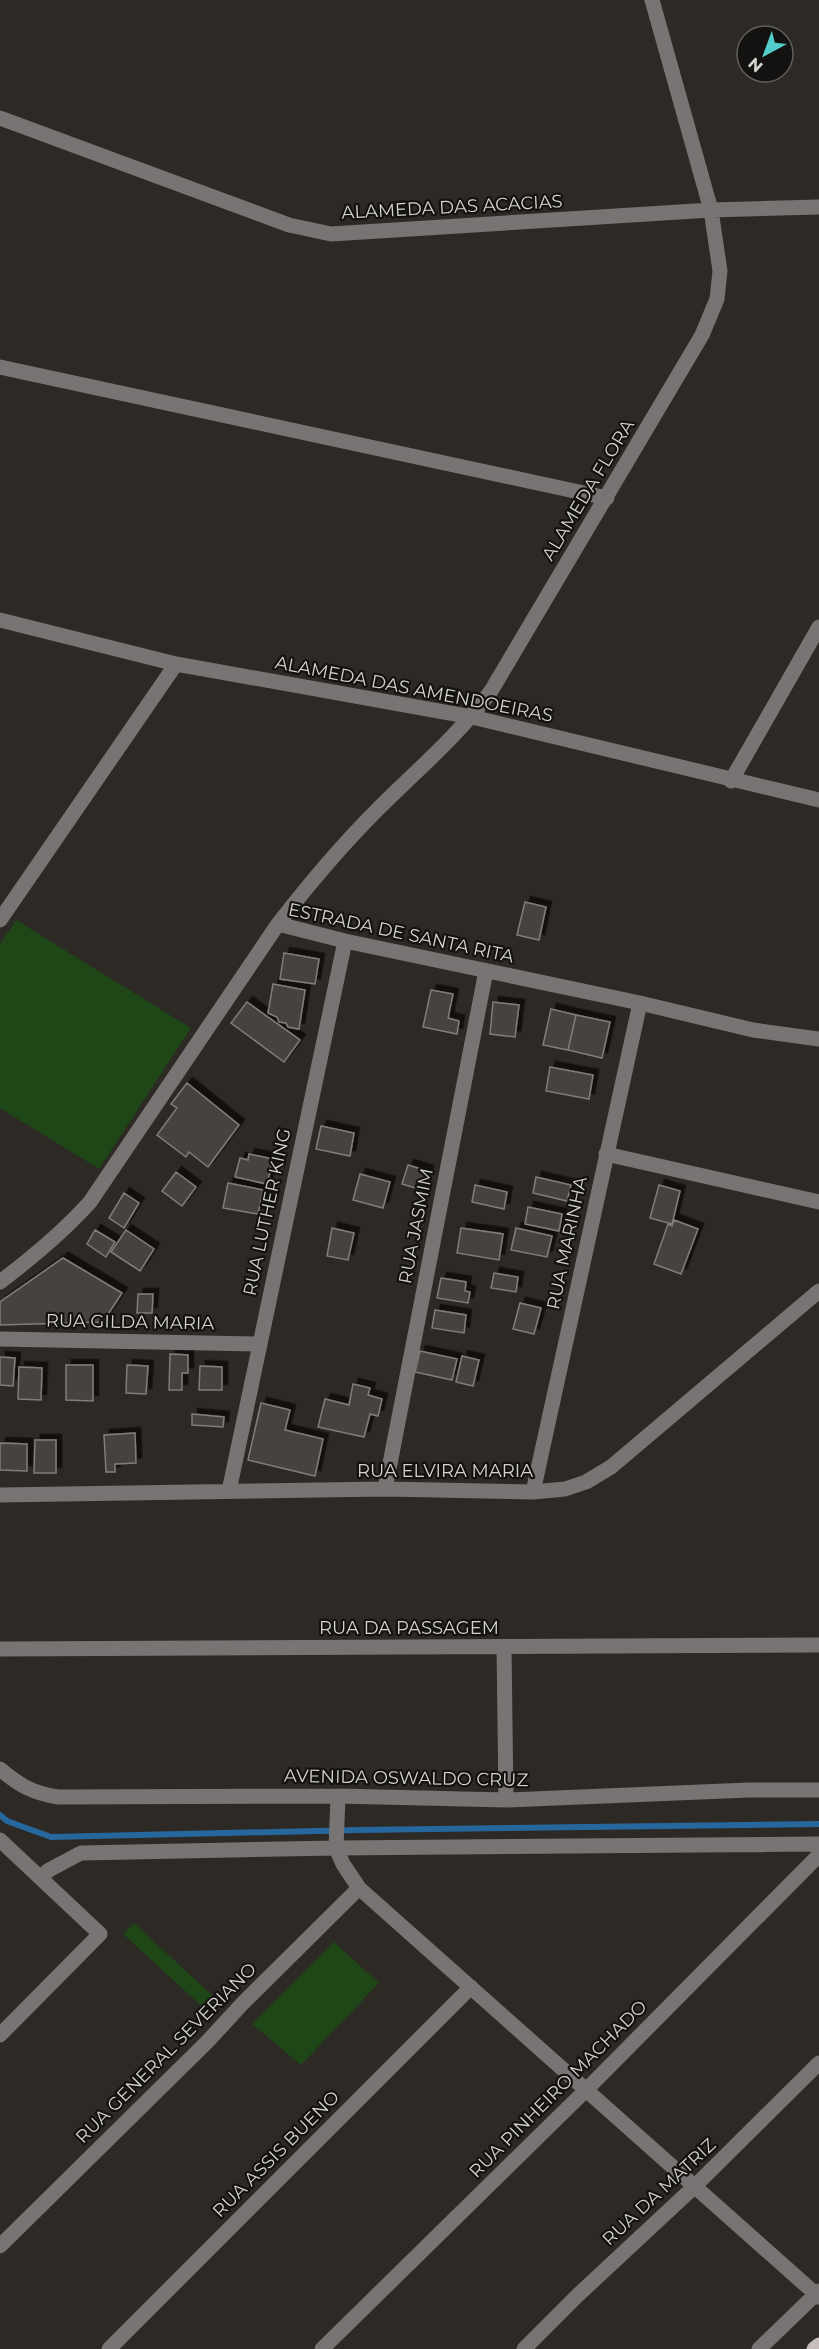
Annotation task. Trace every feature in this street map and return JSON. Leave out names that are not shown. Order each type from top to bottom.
[{"type":"main road","points":[[814,2349],[819,2345]]},
{"type":"street","name":"ALAMEDA FLORA","points":[[278,924],[340,848],[472,717],[491,691],[702,335],[717,299],[720,271],[711,210],[652,0]]},
{"type":"street","name":"ALAMEDA DAS ACACIAS","points":[[0,118],[289,225],[331,234],[711,210],[819,207]]},
{"type":"street","points":[[0,367],[607,498]]},
{"type":"street","name":"ALAMEDA DAS AMENDOEIRAS","points":[[0,620],[176,664],[472,717],[731,781],[819,800]]},
{"type":"street","points":[[731,781],[819,627]]},
{"type":"street","points":[[0,920],[176,664]]},
{"type":"street","name":"ESTRADA DE SANTA RITA","points":[[1,1278],[48,1244],[90,1202],[278,924],[345,941],[640,1003],[753,1030],[819,1039]]},
{"type":"street","name":"RUA LUTHER KING","points":[[229,1491],[258,1344],[345,941]]},
{"type":"street","name":"RUA JASMIM","points":[[385,1489],[486,971]]},
{"type":"street","name":"RUA MARINHA","points":[[533,1492],[640,1003]]},
{"type":"street","points":[[606,1154],[819,1202]]},
{"type":"street","name":"RUA ELVIRA MARIA","points":[[0,1495],[385,1489],[533,1492],[565,1489],[586,1482],[611,1467],[819,1291]]},
{"type":"street","name":"RUA GILDA MARIA","points":[[0,1339],[258,1344]]},
{"type":"street","name":"RUA DA PASSAGEM","points":[[0,1649],[819,1645]]},
{"type":"street","points":[[504,1647],[506,1800]]},
{"type":"street","name":"AVENIDA OSWALDO CRUZ","points":[[0,1768],[23,1787],[38,1794],[58,1797],[338,1796],[506,1800],[749,1790],[819,1790]]},
{"type":"street","points":[[338,1796],[336,1843],[343,1864],[359,1888],[585,2091],[818,2294],[759,2349]]},
{"type":"street","points":[[0,1840],[45,1874],[100,1934],[0,2035]]},
{"type":"street","points":[[45,1874],[81,1853],[336,1843],[819,1845]]},
{"type":"street","name":"RUA PINHEIRO MACHADO","points":[[322,2349],[585,2091],[819,1855]]},
{"type":"street","name":"RUA GENERAL SEVERIANO","points":[[0,2246],[208,2042],[242,2004],[359,1888]]},
{"type":"street","name":"RUA ASSIS BUENO","points":[[109,2349],[471,1987]]},
{"type":"street","name":"RUA DA MATRIZ","points":[[524,2349],[578,2295],[694,2187],[819,2063]]},
{"type":"green space","points":[[16,920],[191,1028],[99,1169],[0,1108],[0,944]]},
{"type":"green space","points":[[134,1923],[217,2000],[207,2011],[123,1934]]},
{"type":"green space","points":[[334,1942],[379,1983],[301,2065],[252,2024]]},
{"type":"building","points":[[525,902],[546,907],[539,940],[517,935]]},
{"type":"building","points":[[284,953],[319,959],[315,984],[280,979]]},
{"type":"building","points":[[273,984],[305,990],[299,1029],[288,1027],[286,1023],[279,1022],[277,1017],[268,1013]]},
{"type":"building","points":[[431,990],[453,994],[448,1018],[459,1021],[457,1034],[423,1027]]},
{"type":"building","points":[[247,1002],[300,1040],[284,1062],[231,1023]]},
{"type":"building","points":[[493,1002],[519,1005],[515,1037],[490,1034]]},
{"type":"building","points":[[551,1009],[576,1015],[568,1050],[543,1045]]},
{"type":"building","points":[[576,1015],[610,1022],[602,1058],[568,1050]]},
{"type":"building","points":[[550,1067],[593,1075],[589,1099],[546,1091]]},
{"type":"building","points":[[187,1083],[239,1125],[208,1167],[189,1152],[186,1157],[157,1135],[177,1108],[171,1104]]},
{"type":"building","points":[[321,1126],[354,1133],[350,1156],[316,1149]]},
{"type":"building","points":[[249,1154],[273,1159],[267,1184],[235,1177],[240,1158],[248,1160]]},
{"type":"building","points":[[408,1165],[428,1171],[422,1190],[402,1184]]},
{"type":"building","points":[[176,1172],[196,1187],[182,1206],[162,1191]]},
{"type":"building","points":[[360,1174],[390,1182],[383,1208],[353,1200]]},
{"type":"building","points":[[536,1177],[571,1185],[567,1201],[533,1193]]},
{"type":"building","points":[[228,1183],[263,1190],[258,1214],[223,1208]]},
{"type":"building","points":[[475,1185],[507,1192],[504,1209],[472,1202]]},
{"type":"building","points":[[659,1185],[680,1191],[672,1224],[650,1218]]},
{"type":"building","points":[[124,1193],[139,1203],[124,1228],[109,1218]]},
{"type":"building","points":[[528,1207],[562,1214],[559,1231],[525,1224]]},
{"type":"building","points":[[674,1220],[698,1229],[681,1274],[654,1264],[668,1224],[672,1226]]},
{"type":"building","points":[[332,1228],[354,1233],[348,1260],[327,1256]]},
{"type":"building","points":[[461,1228],[503,1234],[499,1260],[457,1253]]},
{"type":"building","points":[[516,1228],[552,1236],[547,1257],[511,1250]]},
{"type":"building","points":[[95,1230],[115,1242],[106,1257],[87,1244]]},
{"type":"building","points":[[126,1230],[154,1249],[140,1271],[111,1252]]},
{"type":"building","points":[[63,1258],[122,1293],[103,1322],[0,1325],[0,1302]]},
{"type":"building","points":[[494,1273],[518,1277],[516,1292],[491,1288]]},
{"type":"building","points":[[441,1278],[466,1282],[465,1291],[470,1292],[468,1303],[437,1298]]},
{"type":"building","points":[[138,1294],[153,1294],[152,1313],[137,1313]]},
{"type":"building","points":[[520,1303],[541,1308],[534,1334],[513,1329]]},
{"type":"building","points":[[435,1310],[466,1315],[464,1333],[432,1328]]},
{"type":"building","points":[[420,1351],[457,1359],[452,1380],[415,1372]]},
{"type":"building","points":[[170,1354],[188,1355],[188,1373],[182,1373],[182,1390],[169,1390]]},
{"type":"building","points":[[462,1356],[479,1360],[473,1386],[456,1382]]},
{"type":"building","points":[[0,1357],[15,1358],[13,1386],[0,1385]]},
{"type":"building","points":[[66,1365],[93,1365],[93,1401],[66,1400]]},
{"type":"building","points":[[127,1365],[148,1366],[146,1394],[126,1393]]},
{"type":"building","points":[[200,1366],[222,1367],[222,1390],[199,1390]]},
{"type":"building","points":[[19,1367],[42,1368],[41,1400],[18,1399]]},
{"type":"building","points":[[353,1384],[370,1388],[368,1395],[382,1399],[378,1416],[370,1414],[364,1437],[318,1427],[325,1399],[349,1405]]},
{"type":"building","points":[[261,1403],[290,1410],[285,1430],[323,1439],[315,1476],[248,1460]]},
{"type":"building","points":[[192,1414],[224,1417],[223,1427],[192,1425]]},
{"type":"building","points":[[135,1433],[136,1463],[115,1464],[115,1472],[106,1472],[104,1435]]},
{"type":"building","points":[[35,1440],[56,1440],[56,1473],[34,1473]]},
{"type":"building","points":[[0,1443],[27,1444],[27,1471],[0,1470]]},
{"type":"waterway","points":[[0,1815],[7,1821],[51,1837],[819,1824]]}]
